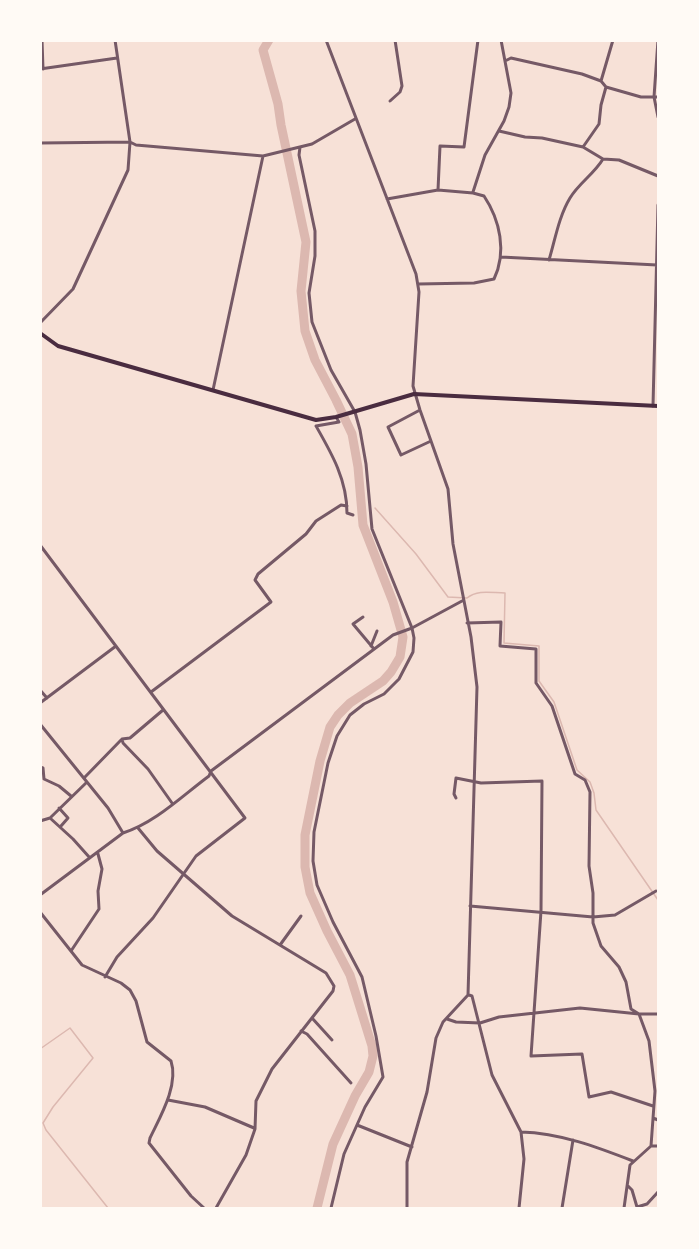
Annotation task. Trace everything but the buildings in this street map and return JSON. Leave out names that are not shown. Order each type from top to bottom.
[{"type":"main road","points":[[40,333],[58,346],[316,420],[355,412],[414,394],[656,406]]},
{"type":"street","points":[[42,40],[42,69],[117,58]]},
{"type":"street","points":[[40,323],[73,289],[128,170],[130,142],[115,40]]},
{"type":"street","points":[[326,40],[418,284],[412,370],[414,394],[448,489],[453,544],[477,687],[468,995],[447,1019],[436,1038],[428,1092],[407,1162],[407,1209]]},
{"type":"street","points":[[390,100],[402,88],[395,40]]},
{"type":"street","points":[[438,190],[440,146],[464,147],[478,40]]},
{"type":"street","points":[[473,193],[488,148],[506,117],[511,93],[501,40]]},
{"type":"street","points":[[601,81],[613,40]]},
{"type":"street","points":[[658,40],[656,97],[658,117]]},
{"type":"street","points":[[505,61],[511,58],[582,74],[601,81],[606,87],[641,97],[656,97]]},
{"type":"street","points":[[583,147],[598,124],[606,87]]},
{"type":"street","points":[[40,143],[130,142],[136,145],[262,156],[312,144],[356,119]]},
{"type":"street","points":[[499,130],[583,147],[603,159],[619,160],[658,176]]},
{"type":"street","points":[[298,147],[315,231],[315,256],[308,300],[312,322],[331,370],[355,412],[365,456],[372,529],[414,638],[413,652],[399,679],[384,694],[364,704],[350,715],[337,736],[328,763],[314,832],[313,861],[317,885],[328,913],[362,977],[383,1070],[380,1085],[365,1107],[344,1154],[331,1209]]},
{"type":"street","points":[[213,390],[262,156]]},
{"type":"street","points":[[549,260],[562,213],[570,197],[598,168],[603,159]]},
{"type":"street","points":[[387,199],[438,190],[473,193],[484,196],[495,217],[500,237],[501,257],[495,276],[491,280],[474,283],[418,284]]},
{"type":"street","points":[[656,406],[658,205]]},
{"type":"street","points":[[501,257],[657,265]]},
{"type":"street","points":[[420,410],[388,427],[401,455],[431,440]]},
{"type":"street","points":[[336,417],[339,422],[316,426],[336,461],[347,496],[347,513],[353,515]]},
{"type":"street","points":[[151,692],[271,602],[255,580],[258,574],[306,534],[316,521],[341,505],[347,506]]},
{"type":"street","points":[[40,545],[245,818],[196,856],[148,925],[117,957],[105,977]]},
{"type":"street","points":[[40,895],[98,854],[123,833],[138,828],[172,804],[209,776],[211,771],[372,648],[463,601]]},
{"type":"street","points":[[363,616],[353,624],[372,648]]},
{"type":"street","points":[[467,623],[501,622],[500,646],[536,649],[536,683],[552,706],[575,774],[585,780],[590,792],[589,866],[593,893],[593,917],[600,946],[619,968],[626,982],[631,1009],[639,1014],[649,1041],[655,1090],[651,1146]]},
{"type":"street","points":[[372,648],[377,631]]},
{"type":"street","points":[[40,703],[116,646]]},
{"type":"street","points":[[40,690],[47,698]]},
{"type":"street","points":[[84,778],[122,739],[130,738],[163,710]]},
{"type":"street","points":[[40,724],[108,808],[123,833]]},
{"type":"street","points":[[122,739],[123,743],[148,769],[172,804]]},
{"type":"street","points":[[40,767],[43,768],[42,781],[59,786],[71,796]]},
{"type":"street","points":[[456,798],[454,794],[456,778],[481,783],[542,781],[541,911],[531,1056],[582,1054],[589,1097],[611,1092],[653,1106]]},
{"type":"street","points":[[40,821],[50,818],[87,782]]},
{"type":"street","points":[[59,808],[68,818],[60,827]]},
{"type":"street","points":[[50,818],[90,858]]},
{"type":"street","points":[[138,828],[157,851],[232,916],[326,973],[334,986],[333,991],[272,1069],[256,1101],[255,1128],[243,1161],[216,1209]]},
{"type":"street","points":[[70,951],[99,909],[98,891],[102,869],[98,854]]},
{"type":"street","points":[[470,906],[593,917],[615,915],[656,891]]},
{"type":"street","points":[[40,912],[82,965],[123,985],[132,993],[147,1042],[171,1061],[173,1069],[168,1100],[149,1143],[204,1209]]},
{"type":"street","points":[[280,945],[302,916]]},
{"type":"street","points":[[468,995],[472,996],[492,1075],[521,1132],[524,1159],[519,1209]]},
{"type":"street","points":[[447,1019],[456,1022],[480,1023],[499,1017],[588,1008],[658,1014]]},
{"type":"street","points":[[312,1018],[333,1040]]},
{"type":"street","points":[[301,1032],[307,1034],[351,1083]]},
{"type":"street","points":[[168,1100],[205,1107],[255,1128]]},
{"type":"street","points":[[653,1118],[658,1120]]},
{"type":"street","points":[[357,1125],[412,1147]]},
{"type":"street","points":[[521,1132],[540,1132],[573,1140],[633,1161]]},
{"type":"street","points":[[562,1209],[573,1140]]},
{"type":"street","points":[[624,1209],[628,1173],[633,1161],[651,1146],[658,1146]]},
{"type":"street","points":[[627,1185],[632,1190],[637,1208],[647,1204],[658,1192]]},
{"type":"waterway","points":[[269,40],[263,50],[278,104],[306,242],[301,291],[305,331],[315,360],[352,434],[358,467],[363,525],[393,602],[403,637],[400,657],[391,672],[383,681],[350,703],[330,727],[320,761],[305,835],[305,867],[310,893],[350,975],[373,1056],[369,1072],[333,1144],[317,1208]]},
{"type":"waterway","points":[[375,508],[416,554],[448,597],[467,598],[480,592],[505,593],[504,643],[539,646],[539,681],[554,702],[577,770],[590,782],[596,810],[658,900]]},
{"type":"waterway","points":[[40,1049],[70,1028],[93,1058],[53,1107],[43,1123],[46,1130],[108,1208]]}]
